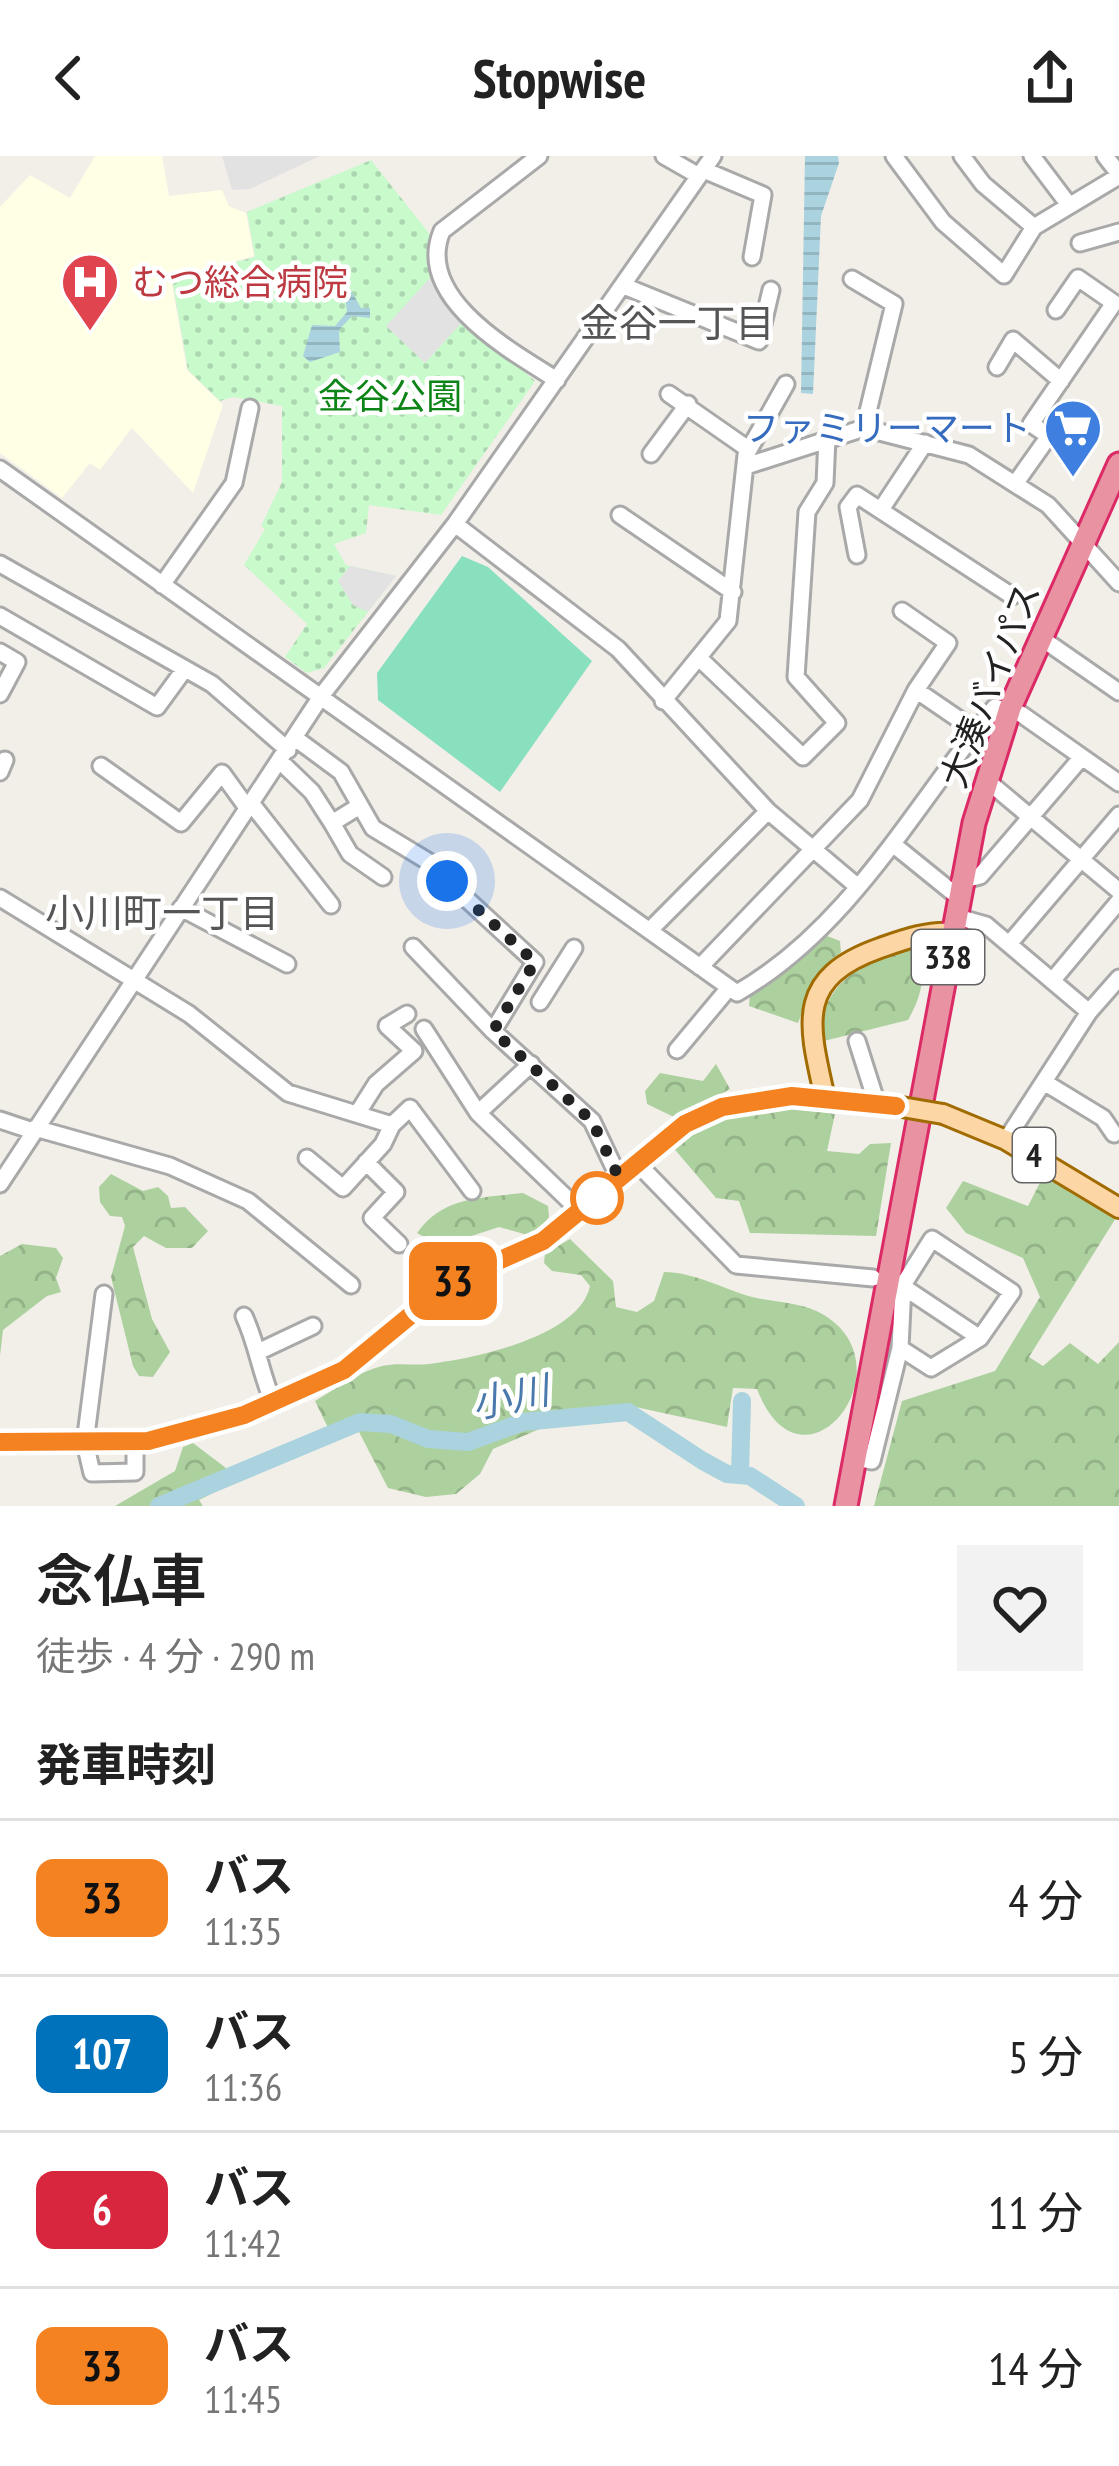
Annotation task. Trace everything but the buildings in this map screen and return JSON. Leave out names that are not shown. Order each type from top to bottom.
[{"type":"highway","name":"大湊バイパス","points":[[846,1506],[956,906],[985,779],[1010,708],[1119,464]]},
{"type":"main road","points":[[824,1098],[810,1019],[821,984],[855,957],[936,932],[956,906]]},
{"type":"main road","name":"4","points":[[0,1442],[135,1442],[184,1435],[274,1404],[344,1370],[451,1282],[543,1241],[685,1124],[722,1107],[792,1096],[943,1114],[1006,1140],[1119,1208]]},
{"type":"street","points":[[539,156],[442,230],[435,270],[441,284],[494,336],[557,380]]},
{"type":"street","points":[[664,156],[706,167],[763,195],[752,257]]},
{"type":"street","points":[[893,156],[943,222],[1004,275],[1034,227],[1119,175],[1105,156]]},
{"type":"street","points":[[962,156],[983,184],[1034,227]]},
{"type":"street","points":[[1032,156],[1070,205]]},
{"type":"street","points":[[0,1184],[322,695],[455,524],[706,167]]},
{"type":"street","points":[[1080,242],[1119,232]]},
{"type":"street","points":[[1016,484],[1048,436],[1031,424],[1114,303],[1078,278],[1056,310]]},
{"type":"street","points":[[852,279],[894,304],[864,428]]},
{"type":"street","points":[[624,286],[759,341],[771,290]]},
{"type":"street","points":[[997,367],[1013,340],[1060,380]]},
{"type":"street","points":[[663,701],[728,621],[747,457],[786,384]]},
{"type":"street","points":[[669,394],[688,404],[747,457]]},
{"type":"street","points":[[651,454],[688,404]]},
{"type":"street","points":[[162,585],[214,504],[234,484],[250,408]]},
{"type":"street","points":[[747,457],[864,428],[969,455],[1048,505],[1082,548],[1119,583]]},
{"type":"street","points":[[699,658],[803,757],[837,723],[796,677],[807,512],[825,483],[827,438]]},
{"type":"street","points":[[882,508],[925,443]]},
{"type":"street","points":[[0,469],[737,993],[782,967],[857,886],[894,844],[995,707],[1010,708],[1119,783]]},
{"type":"street","points":[[857,555],[851,498],[882,508],[1012,596]]},
{"type":"street","points":[[620,515],[733,592]]},
{"type":"street","points":[[455,524],[618,649],[768,812],[857,886]]},
{"type":"street","points":[[0,564],[212,684],[288,750],[341,772],[374,828],[444,871],[447,881],[535,962],[557,975]]},
{"type":"street","points":[[700,967],[860,800],[916,690],[948,643],[902,611]]},
{"type":"street","points":[[0,616],[157,707],[184,670]]},
{"type":"street","points":[[1041,638],[1119,692]]},
{"type":"street","points":[[0,652],[16,662],[0,694]]},
{"type":"street","points":[[916,690],[976,731]]},
{"type":"street","points":[[288,750],[350,854],[382,877]]},
{"type":"street","points":[[956,906],[1082,757]]},
{"type":"street","points":[[101,766],[181,823],[222,773],[331,905]]},
{"type":"street","points":[[985,779],[1116,882]]},
{"type":"street","points":[[332,823],[358,807]]},
{"type":"street","points":[[650,930],[768,812]]},
{"type":"street","points":[[1009,944],[1119,815]]},
{"type":"street","points":[[894,844],[956,906],[1089,1012]]},
{"type":"street","points":[[0,898],[188,1014],[288,1093],[392,1125]]},
{"type":"street","points":[[1052,981],[1119,902]]},
{"type":"street","points":[[181,908],[286,964]]},
{"type":"street","points":[[412,946],[493,1031],[592,1121],[619,1178]]},
{"type":"street","points":[[540,1002],[574,948]]},
{"type":"street","points":[[493,1031],[535,962]]},
{"type":"street","points":[[1006,1140],[1089,1012],[1119,978]]},
{"type":"street","points":[[677,1051],[728,988]]},
{"type":"street","points":[[357,1114],[376,1084],[415,1052],[387,1026],[407,1014]]},
{"type":"street","points":[[424,1029],[478,1113],[581,1212]]},
{"type":"street","points":[[857,1041],[887,1105]]},
{"type":"street","points":[[478,1113],[531,1064]]},
{"type":"street","points":[[1044,1082],[1103,1118],[1114,1134]]},
{"type":"street","points":[[308,1158],[343,1188],[410,1108],[472,1190]]},
{"type":"street","points":[[0,1120],[69,1133],[170,1166],[248,1201],[351,1285]]},
{"type":"street","points":[[366,1162],[396,1192],[372,1218],[399,1244]]},
{"type":"street","points":[[638,1162],[736,1265],[873,1279]]},
{"type":"street","points":[[853,1466],[872,1461],[900,1348],[901,1285],[932,1239],[1012,1292],[980,1338],[931,1369],[900,1348]]},
{"type":"street","points":[[901,1285],[980,1338]]},
{"type":"street","points":[[104,1294],[85,1443],[95,1475],[135,1472],[135,1442]]},
{"type":"street","points":[[244,1316],[260,1351],[257,1366],[274,1404]]},
{"type":"street","points":[[260,1351],[313,1326]]},
{"type":"shaded area","name":"むつ総合病院","points":[[95,156],[162,156],[169,196],[222,190],[229,206],[246,213],[254,256],[171,279],[187,370],[223,405],[193,493],[132,428],[100,470],[90,463],[62,498],[0,453],[0,207],[30,175],[70,198]]},
{"type":"shaded area","points":[[222,156],[320,156],[250,189],[232,190]]},
{"type":"shaded area","points":[[430,278],[466,318],[425,363],[386,326]]},
{"type":"shaded area","points":[[350,566],[396,576],[368,612],[353,605],[338,581]]},
{"type":"green space","name":"金谷公園","points":[[371,160],[432,237],[430,277],[437,289],[535,381],[441,515],[369,505],[366,533],[334,544],[346,565],[396,576],[324,668],[307,673],[285,657],[307,624],[244,565],[265,529],[261,526],[282,482],[282,406],[233,397],[220,401],[188,370],[172,279],[255,257],[247,212]]},
{"type":"green space","points":[[462,556],[488,567],[592,661],[500,792],[378,700],[377,673]]},
{"type":"green space","points":[[822,934],[840,941],[841,952],[817,973],[798,1023],[749,1006],[750,994],[788,969]]},
{"type":"green space","points":[[914,950],[923,956],[923,973],[908,1020],[824,1041],[826,1006],[847,978],[878,959]]},
{"type":"green space","points":[[716,1064],[730,1089],[678,1119],[647,1104],[645,1091],[660,1073],[703,1081]]},
{"type":"green space","points":[[799,1108],[835,1114],[827,1151],[859,1154],[870,1144],[891,1143],[876,1236],[750,1233],[739,1201],[716,1198],[671,1145],[739,1112]]},
{"type":"green space","points":[[1047,1169],[1119,1213],[1029,1357],[1043,1366],[1070,1343],[1098,1364],[1119,1342],[1119,1506],[874,1506],[902,1401],[995,1371],[1040,1297],[1023,1258],[966,1233],[946,1208],[963,1181],[1028,1206]]},
{"type":"green space","points":[[111,1174],[143,1191],[158,1187],[168,1196],[171,1208],[185,1207],[208,1231],[192,1248],[166,1248],[144,1236],[133,1247],[152,1319],[170,1352],[153,1377],[139,1376],[133,1366],[111,1277],[125,1226],[122,1217],[110,1216],[100,1202],[99,1187]]},
{"type":"green space","points":[[523,1193],[548,1206],[549,1217],[535,1237],[499,1227],[441,1246],[417,1233],[451,1205]]},
{"type":"green space","points":[[570,1239],[613,1281],[616,1307],[637,1312],[654,1301],[664,1272],[824,1315],[848,1338],[857,1365],[853,1393],[840,1416],[821,1431],[799,1434],[776,1422],[757,1389],[733,1388],[727,1427],[622,1404],[577,1413],[493,1449],[480,1474],[456,1494],[426,1497],[388,1488],[359,1432],[332,1436],[315,1401],[356,1377],[388,1365],[472,1357],[523,1342],[567,1319],[582,1304],[590,1286],[581,1275],[552,1271],[544,1263],[545,1253]]},
{"type":"green space","points":[[22,1244],[56,1248],[63,1258],[56,1278],[61,1292],[47,1296],[3,1330],[0,1356],[0,1256]]},
{"type":"green space","points":[[193,1443],[226,1468],[221,1489],[199,1500],[203,1506],[115,1506],[175,1471],[183,1447]]},
{"type":"water","points":[[805,156],[838,156],[839,163],[821,216],[813,394],[801,393]]},
{"type":"water","points":[[352,292],[361,308],[370,308],[370,318],[352,316],[339,330],[340,352],[310,362],[303,356],[312,325],[335,326],[347,312],[345,294]]},
{"type":"waterway","points":[[740,1474],[742,1401]]},
{"type":"waterway","name":"小川","points":[[159,1506],[360,1422],[391,1424],[428,1439],[468,1442],[523,1422],[628,1412],[703,1461],[727,1474],[750,1476],[796,1506]]},
{"type":"bus line","name":"33","points":[[0,1442],[148,1441],[184,1435],[295,1396],[344,1370],[401,1328],[451,1282],[491,1260],[543,1241],[685,1124],[722,1107],[792,1096],[896,1106]]},
{"type":"place","name":"むつ総合病院","points":[[90,333]]},
{"type":"place","name":"ファミリーマート","points":[[1073,479]]},
{"type":"district","name":"金谷一丁目","points":[[677,323]]},
{"type":"district","name":"小川町一丁目","points":[[162,913]]},
{"type":"route","points":[[447,881],[535,962],[493,1031],[592,1121],[608,1164],[619,1178],[597,1198]]}]
